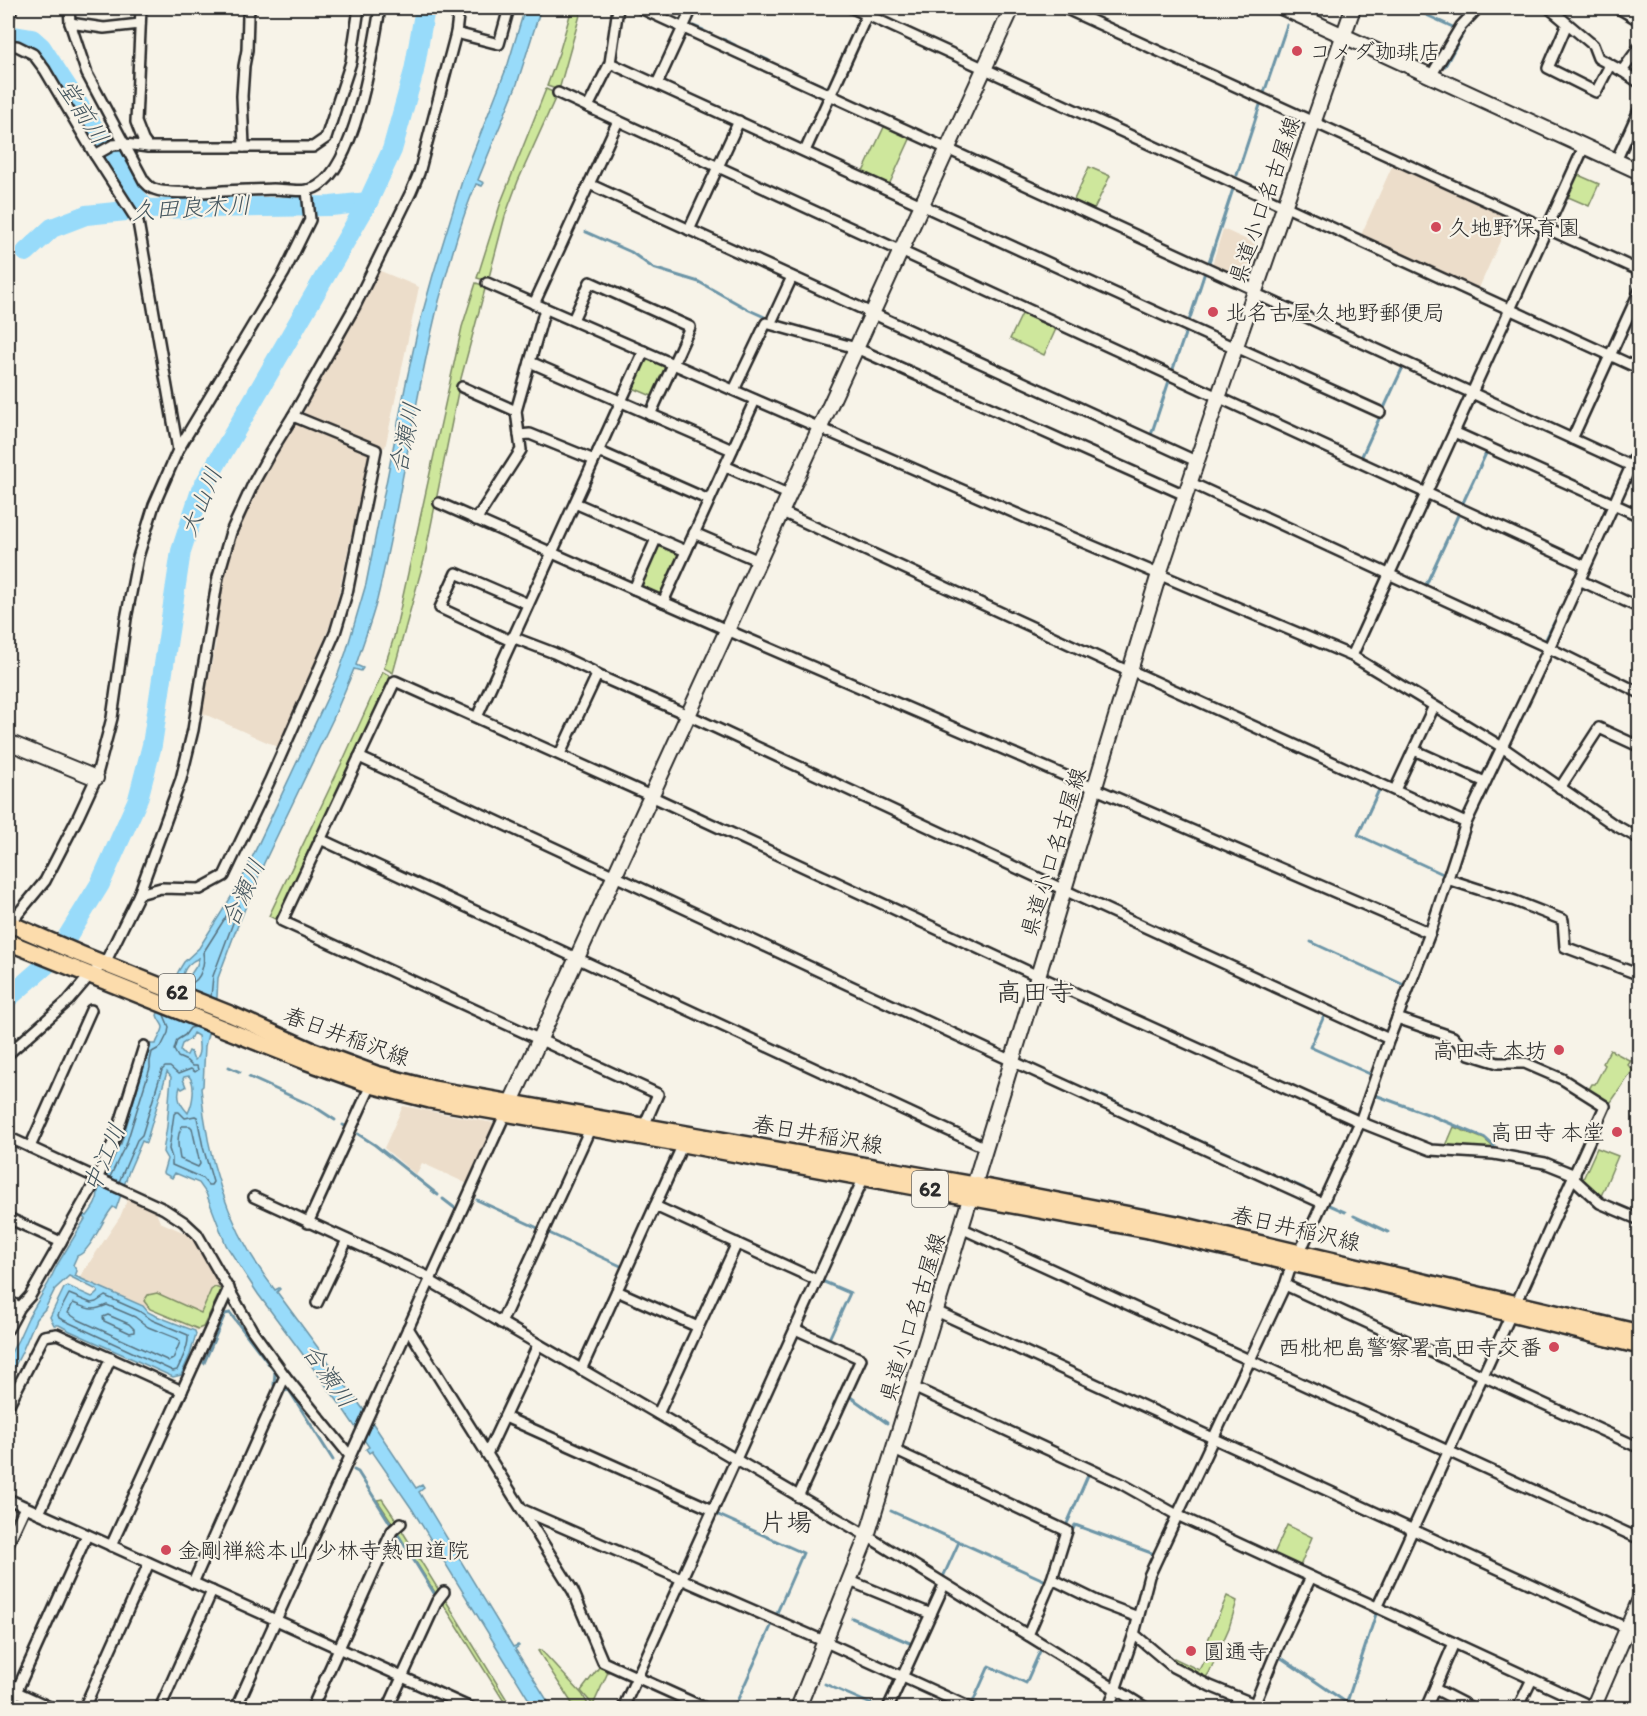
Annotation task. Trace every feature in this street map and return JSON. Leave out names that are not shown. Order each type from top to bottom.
[{"type":"main road","name":"春日井稲沢線","points":[[8,925],[230,1014],[311,1050],[376,1074],[590,1129],[864,1177],[972,1190]]},
{"type":"main road","name":"春日井稲沢線","points":[[8,942],[371,1086],[430,1100],[644,1126],[972,1190],[1177,1224],[1295,1257],[1514,1309],[1640,1333]]},
{"type":"main road","name":"春日井稲沢線","points":[[1514,1309],[1640,1346]]},
{"type":"street","points":[[8,18],[12,8]]},
{"type":"street","points":[[69,8],[70,23],[87,74],[144,181],[152,188],[161,191],[307,190],[318,186],[338,166],[357,116],[380,8]]},
{"type":"street","points":[[141,8],[136,122],[148,147]]},
{"type":"street","points":[[244,147],[243,66],[247,50],[250,8]]},
{"type":"street","points":[[95,155],[113,145],[125,144],[148,147],[313,147],[326,138],[351,62],[359,8]]},
{"type":"street","points":[[8,1054],[68,1001],[90,975],[105,963],[139,894],[182,779],[193,730],[218,577],[231,532],[254,482],[355,306],[411,192],[419,173],[456,33],[459,8]]},
{"type":"street","points":[[456,33],[499,44],[509,8]]},
{"type":"street","points":[[588,107],[610,63],[618,8]]},
{"type":"street","points":[[640,8],[1635,468]]},
{"type":"street","points":[[657,84],[692,8]]},
{"type":"street","points":[[852,8],[869,11],[1284,206],[1640,369]]},
{"type":"street","points":[[236,1708],[1012,8]]},
{"type":"street","points":[[1064,8],[1640,271]]},
{"type":"street","points":[[1283,8],[1640,172]]},
{"type":"street","name":"県道小口名古屋線","points":[[798,1708],[867,1536],[1158,574],[1353,8]]},
{"type":"street","points":[[1431,76],[1461,27],[1478,8]]},
{"type":"street","points":[[1549,8],[1593,45],[1598,58],[1622,70],[1640,83]]},
{"type":"street","points":[[1618,8],[1640,21]]},
{"type":"street","points":[[805,151],[869,11]]},
{"type":"street","points":[[70,23],[104,28],[140,24]]},
{"type":"street","points":[[1567,24],[1548,68],[1596,92],[1610,65]]},
{"type":"street","points":[[8,46],[17,46],[33,54],[45,70],[138,222],[178,450]]},
{"type":"street","points":[[1622,70],[1640,46]]},
{"type":"street","points":[[610,63],[1380,412]]},
{"type":"street","points":[[558,93],[1585,566]]},
{"type":"street","points":[[1616,161],[1640,108]]},
{"type":"street","points":[[534,304],[618,121]]},
{"type":"street","points":[[689,230],[739,121]]},
{"type":"street","points":[[1352,656],[1584,147]]},
{"type":"street","points":[[589,184],[1196,461]]},
{"type":"street","points":[[8,925],[45,881],[96,778],[112,718],[126,619],[138,557],[154,505],[178,450],[284,273],[299,243],[310,220],[307,190]]},
{"type":"street","points":[[773,318],[792,277]]},
{"type":"street","points":[[573,320],[590,282],[690,327],[650,415]]},
{"type":"street","points":[[487,283],[1352,656],[1502,747],[1613,824],[1640,839]]},
{"type":"street","points":[[1572,439],[1640,290]]},
{"type":"street","points":[[476,520],[520,450],[516,411],[545,309]]},
{"type":"street","points":[[734,390],[766,323],[856,348],[1389,574],[1640,693]]},
{"type":"street","points":[[477,717],[644,351]]},
{"type":"street","points":[[530,362],[732,450]]},
{"type":"street","points":[[462,387],[516,411]]},
{"type":"street","points":[[663,602],[756,400]]},
{"type":"street","points":[[139,894],[161,888],[200,889],[224,876],[269,782],[335,633],[347,593],[376,450],[293,416]]},
{"type":"street","points":[[1454,432],[1640,516]]},
{"type":"street","points":[[519,435],[530,434],[596,456],[709,500]]},
{"type":"street","points":[[1109,1708],[1134,1634],[1149,1576],[1285,1285],[1295,1257],[1360,1122],[1430,933],[1466,823],[1549,648],[1613,504],[1635,468],[1640,446]]},
{"type":"street","points":[[725,466],[790,495]]},
{"type":"street","points":[[575,503],[686,552]]},
{"type":"street","points":[[439,504],[1430,933]]},
{"type":"street","points":[[782,512],[1466,823]]},
{"type":"street","points":[[694,533],[759,561]]},
{"type":"street","points":[[634,589],[656,539]]},
{"type":"street","points":[[528,604],[456,573],[440,608],[512,639],[554,653],[597,675],[1389,1039]]},
{"type":"street","points":[[1579,580],[1640,608]]},
{"type":"street","points":[[560,754],[597,675]]},
{"type":"street","points":[[644,1126],[658,1094],[282,921],[395,681],[560,754],[1038,976],[1360,1122],[1431,1150],[1494,1154],[1545,1162],[1574,1177],[1600,1203],[1640,1220]]},
{"type":"street","points":[[1395,790],[1434,706]]},
{"type":"street","points":[[1560,788],[1599,728],[1635,745],[1640,737]]},
{"type":"street","points":[[8,742],[96,778]]},
{"type":"street","points":[[1414,750],[1485,782]]},
{"type":"street","points":[[359,757],[1322,1203]]},
{"type":"street","points":[[320,839],[986,1148]]},
{"type":"street","points":[[1447,879],[1515,901],[1563,920],[1565,946],[1640,975]]},
{"type":"street","points":[[30,1147],[91,1010]]},
{"type":"street","points":[[1377,1608],[1605,1106],[1562,1079],[1525,1063],[1498,1063],[1469,1054],[1453,1037],[1397,1018]]},
{"type":"street","points":[[8,1329],[100,1178],[116,1136],[144,1046]]},
{"type":"street","points":[[308,1223],[371,1086]]},
{"type":"street","points":[[501,1323],[590,1129]]},
{"type":"street","points":[[8,1137],[100,1178],[164,1209],[184,1222],[197,1234],[252,1330],[285,1376],[351,1452]]},
{"type":"street","points":[[581,1370],[683,1144]]},
{"type":"street","points":[[623,1708],[864,1177]]},
{"type":"street","points":[[254,1197],[430,1279],[538,1345],[867,1536],[1146,1708]]},
{"type":"street","points":[[655,1206],[817,1280]]},
{"type":"street","points":[[8,1218],[61,1242]]},
{"type":"street","points":[[961,1228],[1640,1539]]},
{"type":"street","points":[[317,1303],[347,1240]]},
{"type":"street","points":[[658,1413],[736,1243]]},
{"type":"street","points":[[1285,1285],[1640,1448]]},
{"type":"street","points":[[111,1546],[229,1288]]},
{"type":"street","points":[[616,1291],[698,1327]]},
{"type":"street","points":[[8,1301],[20,1307]]},
{"type":"street","points":[[936,1311],[1627,1628]]},
{"type":"street","points":[[408,1328],[573,1591],[603,1662],[705,1708]]},
{"type":"street","points":[[795,1329],[861,1359],[798,1497]]},
{"type":"street","points":[[8,1402],[44,1336],[57,1334],[182,1391]]},
{"type":"street","points":[[487,1454],[538,1345]]},
{"type":"street","points":[[39,1513],[111,1359]]},
{"type":"street","points":[[193,1583],[285,1376]]},
{"type":"street","points":[[913,1387],[1122,1484],[1177,1515],[1594,1708],[1640,1599]]},
{"type":"street","points":[[505,1417],[713,1510]]},
{"type":"street","points":[[894,1450],[1067,1531],[1052,1579],[1028,1635]]},
{"type":"street","points":[[8,1499],[467,1708]]},
{"type":"street","points":[[8,1544],[24,1507]]},
{"type":"street","points":[[522,1509],[971,1708]]},
{"type":"street","points":[[312,1708],[392,1531],[401,1524]]},
{"type":"street","points":[[9,1708],[12,1690],[87,1535]]},
{"type":"street","points":[[84,1708],[149,1563]]},
{"type":"street","points":[[1254,1706],[1281,1640],[1311,1577]]},
{"type":"street","points":[[1052,1579],[1101,1603],[1138,1617]]},
{"type":"street","points":[[850,1581],[931,1614]]},
{"type":"street","points":[[888,1708],[944,1585]]},
{"type":"street","points":[[160,1708],[212,1592]]},
{"type":"street","points":[[388,1708],[437,1601],[444,1593]]},
{"type":"street","points":[[1134,1634],[1173,1667],[1254,1706],[1264,1708]]},
{"type":"street","points":[[1425,1708],[1454,1643]]},
{"type":"street","points":[[1518,1708],[1532,1679]]},
{"type":"street","points":[[1435,1689],[1472,1708]]},
{"type":"street","points":[[12,1690],[52,1708]]},
{"type":"shaded area","name":"久地野保育園","points":[[1393,164],[1510,219],[1479,288],[1361,235]]},
{"type":"shaded area","points":[[1223,229],[1256,244],[1245,279],[1212,265]]},
{"type":"shaded area","points":[[378,270],[419,287],[385,448],[303,416],[309,397]]},
{"type":"shaded area","points":[[297,424],[369,454],[334,615],[278,747],[202,713],[216,641],[211,638],[222,575],[231,546],[273,454],[292,426]]},
{"type":"shaded area","points":[[403,1106],[494,1123],[468,1184],[422,1163],[416,1175],[384,1148]]},
{"type":"shaded area","points":[[128,1198],[155,1210],[160,1222],[192,1236],[222,1290],[209,1322],[204,1328],[198,1331],[79,1278],[120,1217]]},
{"type":"green space","points":[[572,8],[582,8],[559,90],[547,86]]},
{"type":"green space","points":[[546,89],[557,94],[505,216],[488,281],[477,278],[501,202]]},
{"type":"green space","points":[[885,125],[911,137],[889,185],[863,172]]},
{"type":"green space","points":[[1089,167],[1110,176],[1093,211],[1073,202]]},
{"type":"green space","points":[[1576,174],[1599,184],[1589,206],[1566,196]]},
{"type":"green space","points":[[476,283],[486,286],[460,382],[424,560],[393,673],[384,668],[394,637],[462,327]]},
{"type":"green space","points":[[1022,314],[1056,329],[1044,355],[1010,339]]},
{"type":"green space","points":[[650,359],[664,366],[665,371],[654,397],[633,388],[645,362]]},
{"type":"green space","points":[[662,544],[677,551],[679,555],[661,593],[656,595],[643,589],[640,584],[658,546]]},
{"type":"green space","points":[[383,672],[392,677],[277,920],[269,916]]},
{"type":"green space","points":[[1610,1050],[1631,1061],[1628,1065],[1633,1070],[1611,1102],[1606,1102],[1589,1089],[1592,1084],[1595,1084]]},
{"type":"green space","points":[[1454,1127],[1484,1139],[1493,1147],[1492,1150],[1445,1148]]},
{"type":"green space","points":[[1597,1148],[1618,1156],[1601,1196],[1583,1179]]},
{"type":"green space","points":[[215,1287],[220,1289],[220,1292],[203,1327],[198,1329],[150,1309],[144,1301],[148,1295],[157,1293],[201,1313],[211,1290]]},
{"type":"green space","points":[[382,1499],[395,1518],[393,1524],[377,1500]]},
{"type":"green space","points":[[1287,1525],[1312,1537],[1300,1566],[1274,1554]]},
{"type":"green space","points":[[401,1529],[438,1589],[436,1594],[396,1531]]},
{"type":"green space","points":[[1227,1596],[1237,1601],[1229,1628],[1205,1679],[1172,1662],[1174,1658],[1199,1670],[1212,1645],[1208,1640]]},
{"type":"green space","points":[[446,1601],[512,1708],[508,1708],[442,1602]]},
{"type":"green space","points":[[541,1650],[582,1694],[590,1708],[575,1708],[538,1651]]},
{"type":"green space","points":[[600,1666],[609,1670],[593,1705],[581,1691]]},
{"type":"water","name":"合瀬川","points":[[525,8],[541,8],[517,84],[478,180],[484,183],[482,186],[476,184],[465,213],[439,301],[386,563],[375,608],[356,665],[363,668],[361,671],[354,669],[333,719],[264,863],[236,930],[218,978],[217,997],[205,1046],[203,1086],[201,1088],[215,1169],[233,1220],[245,1244],[275,1290],[280,1289],[277,1292],[366,1413],[416,1488],[422,1485],[424,1488],[419,1492],[513,1647],[519,1646],[515,1649],[552,1708],[534,1708],[412,1509],[372,1451],[369,1453],[366,1449],[369,1447],[339,1403],[258,1294],[226,1245],[206,1193],[199,1183],[175,1173],[172,1178],[163,1173],[167,1159],[163,1152],[171,1077],[167,1072],[146,1143],[142,1141],[116,1209],[113,1207],[91,1243],[77,1256],[73,1265],[77,1271],[75,1276],[143,1306],[154,1315],[195,1331],[190,1355],[181,1375],[173,1377],[59,1325],[54,1325],[50,1317],[64,1288],[68,1286],[92,1297],[98,1292],[69,1276],[55,1289],[45,1309],[36,1319],[8,1379],[8,1358],[57,1265],[85,1219],[84,1215],[87,1216],[95,1204],[98,1189],[121,1144],[148,1044],[156,1044],[163,1029],[157,1015],[184,962],[199,948],[240,883],[337,677],[366,584],[406,383],[433,275],[463,178],[508,64]],"holes":[[[199,958],[189,977],[183,977],[188,965]],[[193,1033],[198,1036],[199,1052],[195,1060],[191,1052],[184,1055],[180,1050],[182,1044],[190,1039]],[[189,1076],[193,1089],[188,1113],[179,1098],[180,1087],[182,1089],[186,1087],[184,1077]]]},
{"type":"waterway","name":"大山川","points":[[8,998],[55,957],[100,884],[138,799],[152,745],[181,551],[201,490],[368,202],[392,150],[414,71],[425,8]]},
{"type":"waterway","points":[[1411,8],[1455,28]]},
{"type":"waterway","points":[[1264,93],[1287,25]]},
{"type":"waterway","points":[[693,26],[703,30]]},
{"type":"waterway","points":[[706,32],[712,35]]},
{"type":"waterway","points":[[1445,66],[1463,33]]},
{"type":"waterway","name":"堂前川","points":[[8,35],[32,39],[41,47],[115,161],[131,191],[146,209]]},
{"type":"waterway","points":[[721,39],[725,40]]},
{"type":"waterway","points":[[729,42],[735,45]]},
{"type":"waterway","points":[[752,53],[768,60]]},
{"type":"waterway","points":[[793,72],[799,75]]},
{"type":"waterway","points":[[812,81],[821,85]]},
{"type":"waterway","points":[[839,94],[869,108]]},
{"type":"waterway","points":[[1237,175],[1261,102]]},
{"type":"waterway","points":[[1209,262],[1233,189]]},
{"type":"waterway","name":"久田良木川","points":[[26,252],[52,228],[86,215],[146,209],[331,206],[368,202]]},
{"type":"waterway","points":[[586,232],[631,252],[653,268],[699,282],[771,320]]},
{"type":"waterway","points":[[1189,321],[1205,272]]},
{"type":"waterway","points":[[812,331],[851,341]]},
{"type":"waterway","points":[[1173,369],[1186,331]]},
{"type":"waterway","points":[[1361,458],[1402,369]]},
{"type":"waterway","points":[[1151,435],[1169,381]]},
{"type":"waterway","points":[[1627,458],[1630,457],[1640,436]]},
{"type":"waterway","points":[[1461,507],[1488,449]]},
{"type":"waterway","points":[[1425,587],[1459,513]]},
{"type":"waterway","points":[[1546,639],[1555,621]]},
{"type":"waterway","points":[[1185,701],[1259,734]]},
{"type":"waterway","points":[[1295,751],[1326,765]]},
{"type":"waterway","points":[[1339,771],[1349,776]]},
{"type":"waterway","points":[[1379,790],[1358,835],[1443,874]]},
{"type":"waterway","points":[[1311,942],[1404,985]]},
{"type":"waterway","points":[[1322,1013],[1325,1014],[1310,1047],[1370,1074]]},
{"type":"waterway","points":[[229,1067],[240,1072]]},
{"type":"waterway","points":[[249,1077],[315,1107],[335,1120]]},
{"type":"waterway","points":[[1092,1091],[1122,1105]]},
{"type":"waterway","points":[[1375,1095],[1485,1138],[1494,1146]]},
{"type":"waterway","points":[[1128,1108],[1135,1111]]},
{"type":"waterway","points":[[1143,1115],[1249,1163]]},
{"type":"waterway","points":[[343,1125],[347,1127]]},
{"type":"waterway","points":[[358,1134],[438,1195]]},
{"type":"waterway","points":[[1279,1177],[1304,1188]]},
{"type":"waterway","points":[[443,1199],[456,1209]]},
{"type":"waterway","points":[[477,1200],[540,1229]]},
{"type":"waterway","points":[[665,1205],[710,1226]]},
{"type":"waterway","points":[[1329,1205],[1345,1212]]},
{"type":"waterway","points":[[1354,1216],[1388,1232]]},
{"type":"waterway","points":[[720,1231],[726,1233]]},
{"type":"waterway","points":[[549,1233],[623,1267]]},
{"type":"waterway","points":[[822,1281],[850,1293],[829,1339]]},
{"type":"waterway","points":[[204,1363],[225,1314],[230,1313],[275,1372],[274,1385]]},
{"type":"waterway","points":[[284,1391],[289,1390],[333,1460]]},
{"type":"waterway","points":[[849,1396],[887,1423]]},
{"type":"waterway","points":[[354,1470],[358,1472],[390,1523]]},
{"type":"waterway","points":[[1066,1526],[1089,1473]]},
{"type":"waterway","points":[[891,1511],[1046,1581]]},
{"type":"waterway","points":[[714,1513],[803,1553],[776,1615]]},
{"type":"waterway","points":[[1073,1529],[1075,1525],[1154,1554]]},
{"type":"waterway","points":[[397,1533],[434,1593]]},
{"type":"waterway","points":[[1618,1534],[1640,1544]]},
{"type":"waterway","points":[[943,1577],[959,1542]]},
{"type":"waterway","points":[[1345,1708],[1376,1614]]},
{"type":"waterway","points":[[852,1618],[912,1644],[917,1633]]},
{"type":"waterway","points":[[734,1708],[772,1624]]},
{"type":"waterway","points":[[972,1704],[989,1666],[1026,1683],[1041,1649]]},
{"type":"waterway","points":[[1280,1657],[1347,1703]]},
{"type":"waterway","points":[[825,1684],[880,1708]]},
{"type":"waterway","points":[[1559,1708],[1563,1700]]},
{"type":"place","name":"コメダ珈琲店","points":[[1297,51]]},
{"type":"place","name":"久地野保育園","points":[[1436,227]]},
{"type":"place","name":"北名古屋久地野郵便局","points":[[1213,312]]},
{"type":"place","name":"高田寺 本坊","points":[[1559,1050]]},
{"type":"place","name":"高田寺 本堂","points":[[1617,1132]]},
{"type":"place","name":"西枇杷島警察署高田寺交番","points":[[1554,1347]]},
{"type":"place","name":"金剛禅総本山 少林寺熱田道院","points":[[166,1550]]},
{"type":"place","name":"圓通寺","points":[[1191,1651]]},
{"type":"district","name":"高田寺","points":[[1035,992]]},
{"type":"district","name":"片場","points":[[786,1522]]},
{"type":"water label","name":"中江川","points":[[104,1158]]}]
